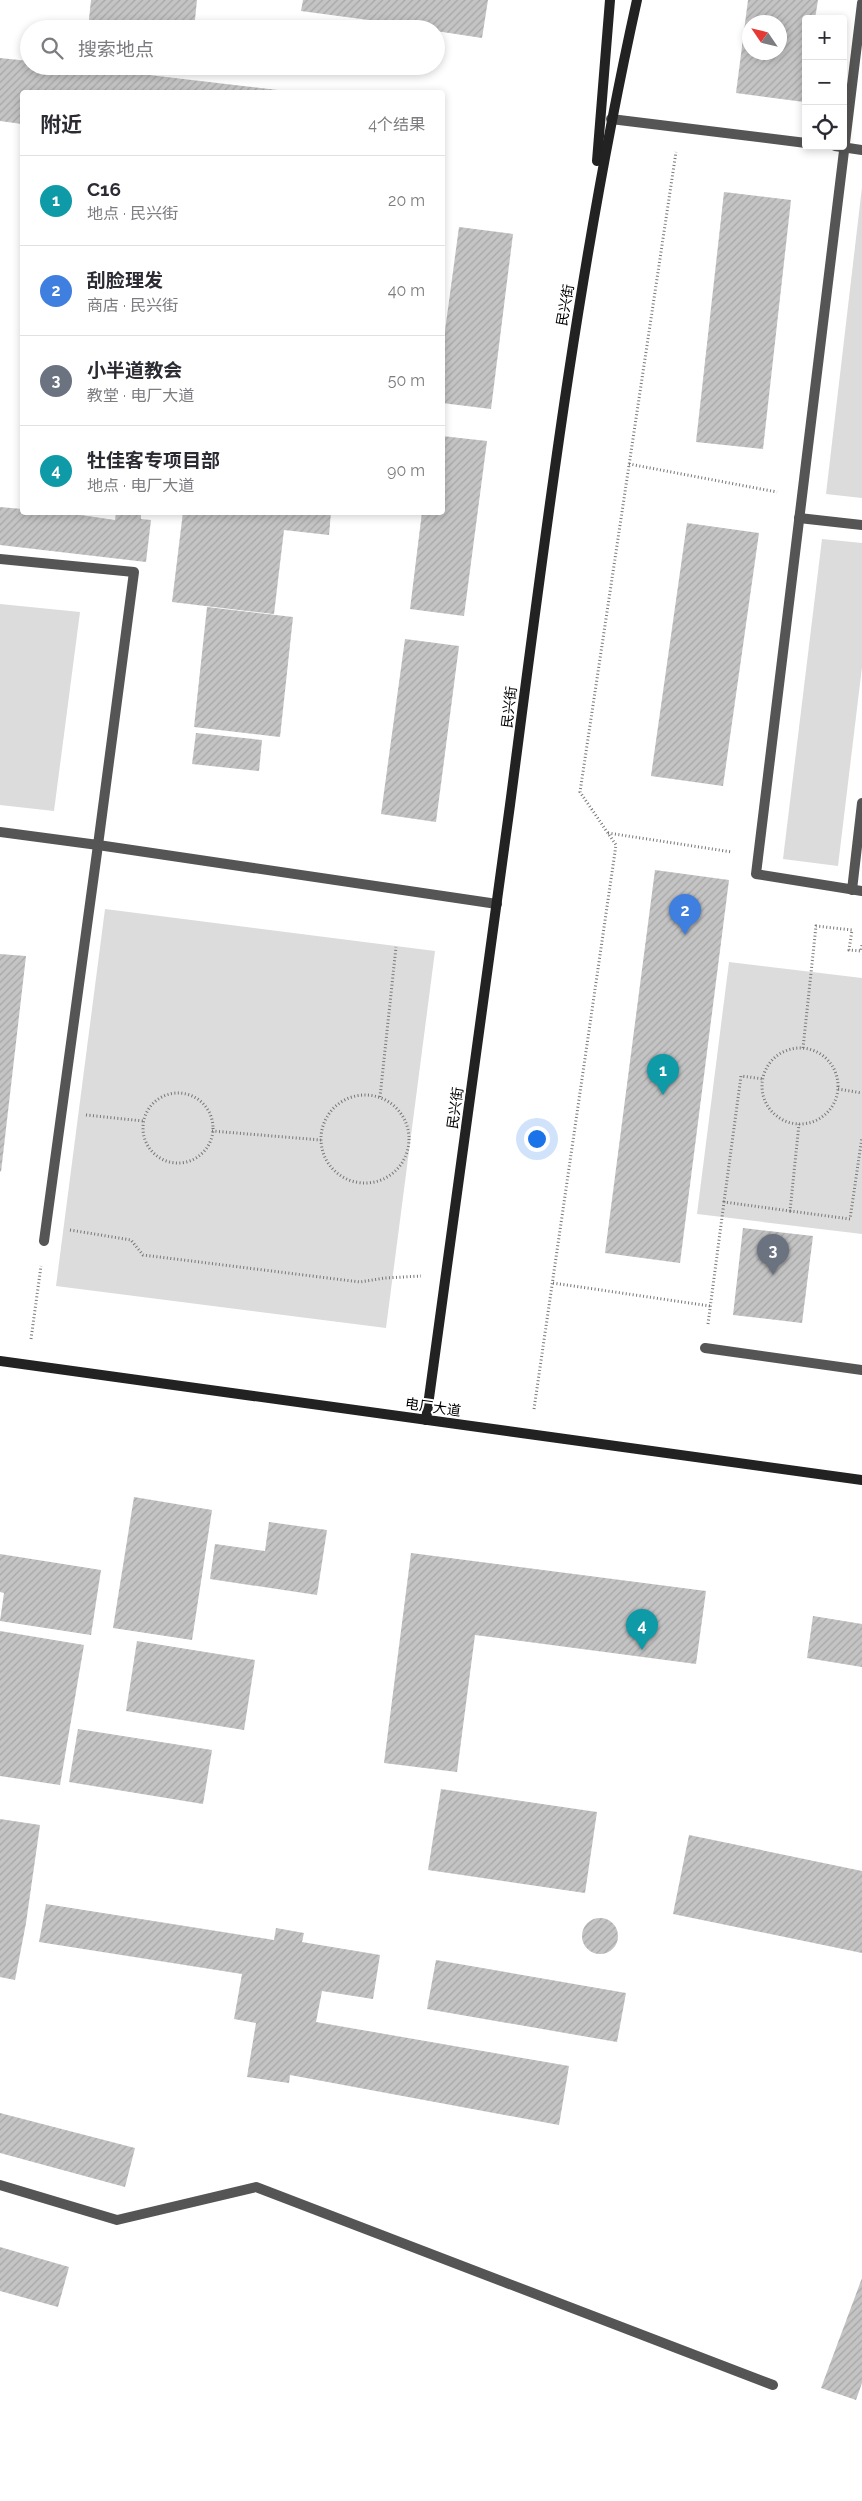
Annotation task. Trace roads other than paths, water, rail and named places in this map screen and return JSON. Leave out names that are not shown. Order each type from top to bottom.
[{"type":"street","points":[[592,227],[610,0]]},
{"type":"street","name":"民兴街","points":[[426,1420],[497,904],[560,422],[610,119],[637,0]]},
{"type":"street","points":[[846,105],[862,3]]},
{"type":"street","points":[[610,119],[802,142]]},
{"type":"street","points":[[847,148],[862,150]]},
{"type":"street","points":[[840,150],[800,518],[756,874],[857,890],[862,803]]},
{"type":"street","points":[[800,518],[862,525]]},
{"type":"street","points":[[0,559],[134,572],[44,1241]]},
{"type":"street","points":[[0,832],[497,904]]},
{"type":"street","points":[[705,1348],[862,1370]]},
{"type":"street","name":"电厂大道","points":[[0,1361],[862,1480]]},
{"type":"street","points":[[0,2185],[117,2220],[256,2187],[773,2385]]},
{"type":"place","name":"刮脸理发","points":[[685,935]]},
{"type":"place","name":"C16","points":[[663,1095]]},
{"type":"place","name":"小半道教会","points":[[773,1275]]},
{"type":"place","name":"牡佳客专项目部","points":[[642,1650]]}]
